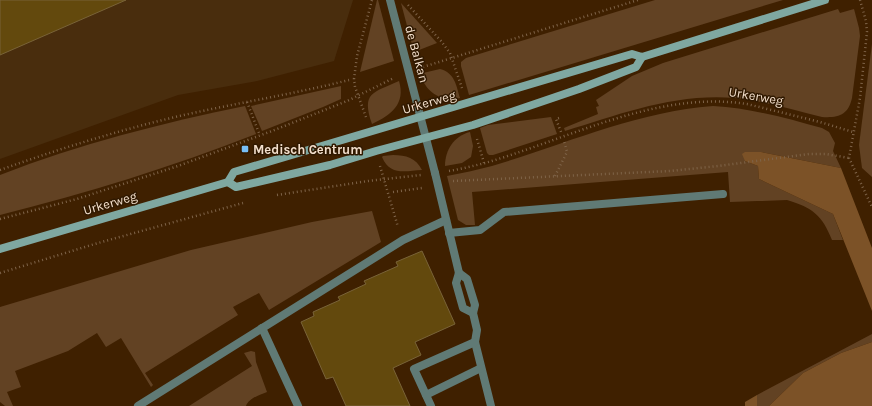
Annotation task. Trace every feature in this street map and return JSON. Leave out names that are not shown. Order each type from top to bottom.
[{"type":"main road","name":"Urkerweg","points":[[0,249],[228,182],[234,172],[632,54],[642,57],[825,0]]},
{"type":"main road","name":"Urkerweg","points":[[228,182],[236,187],[330,164],[473,125],[578,89],[636,67],[642,57]]},
{"type":"street","name":"de Balkan","points":[[390,0],[427,137]]},
{"type":"street","points":[[427,137],[459,273],[456,283],[463,308],[473,313]]},
{"type":"street","points":[[449,233],[480,230],[504,212],[723,194]]},
{"type":"street","points":[[138,406],[403,240],[446,220]]},
{"type":"street","points":[[459,273],[467,279],[475,305],[473,313],[477,330],[475,342],[491,406]]},
{"type":"street","points":[[262,328],[298,406]]},
{"type":"street","points":[[432,406],[414,369],[475,342]]},
{"type":"street","points":[[426,394],[481,368]]},
{"type":"path","points":[[366,120],[354,83],[354,74],[372,0]]},
{"type":"path","points":[[404,0],[450,53],[462,91]]},
{"type":"path","points":[[419,69],[638,0]]},
{"type":"path","points":[[860,0],[866,21],[867,32],[860,98],[849,158],[872,207]]},
{"type":"path","points":[[0,219],[77,198],[178,166],[253,139],[358,95],[399,76]]},
{"type":"path","points":[[0,170],[114,133],[172,118],[349,80]]},
{"type":"path","points":[[247,102],[258,133]]},
{"type":"path","name":"Urkerweg","points":[[447,172],[484,163],[635,114],[672,106],[703,102],[735,102],[747,104],[814,120],[853,132]]},
{"type":"path","points":[[559,118],[556,119],[561,132]]},
{"type":"path","points":[[476,137],[484,163]]},
{"type":"path","points":[[555,176],[567,152],[564,142]]},
{"type":"path","points":[[449,182],[670,171],[809,154],[826,154],[849,158]]},
{"type":"path","points":[[380,164],[399,230]]},
{"type":"path","points":[[275,196],[413,176]]},
{"type":"path","points":[[393,192],[427,188]]},
{"type":"path","points":[[0,273],[98,243],[247,202]]},
{"type":"shaded area","points":[[0,0],[353,0],[334,61],[257,81],[178,95],[0,159]]},
{"type":"shaded area","points":[[377,0],[394,61],[360,72]]},
{"type":"shaded area","points":[[655,0],[783,0],[469,95],[461,66],[461,62],[466,58]]},
{"type":"shaded area","points":[[401,3],[437,43],[414,52]]},
{"type":"shaded area","points":[[838,9],[840,13],[854,9],[860,36],[852,98],[845,112],[838,116],[822,117],[757,101],[712,97],[648,106],[565,131],[564,128],[598,114],[596,107],[599,106],[596,100],[632,76],[663,63]]},
{"type":"shaded area","points":[[872,44],[872,177],[862,168],[859,145]]},
{"type":"shaded area","points":[[440,69],[449,73],[452,77],[456,84],[460,98],[447,99],[441,97],[436,95],[426,86],[421,75],[423,73]]},
{"type":"shaded area","points":[[399,81],[401,89],[399,102],[391,113],[372,124],[368,105],[369,99],[376,91]]},
{"type":"shaded area","points":[[341,86],[341,99],[262,131],[251,106]]},
{"type":"shaded area","points":[[245,106],[256,134],[129,179],[0,215],[0,175],[121,135]]},
{"type":"shaded area","points":[[713,106],[768,114],[822,128],[829,132],[835,143],[833,151],[841,168],[761,152],[745,161],[758,166],[759,179],[833,214],[843,240],[832,240],[820,218],[804,206],[796,203],[787,200],[730,202],[728,172],[472,192],[475,225],[466,225],[458,220],[447,176],[492,166],[628,122],[684,109]]},
{"type":"shaded area","points":[[551,117],[557,134],[493,155],[489,155],[487,153],[480,128],[488,125]]},
{"type":"shaded area","points":[[470,132],[473,146],[471,157],[462,163],[445,166],[445,160],[452,144],[459,137]]},
{"type":"shaded area","points":[[745,152],[761,152],[841,168],[872,248],[872,311],[833,214],[759,179],[758,166],[745,161],[742,154]]},
{"type":"shaded area","points":[[393,155],[414,160],[422,170],[394,170],[385,163],[382,157]]},
{"type":"shaded area","points":[[372,211],[381,242],[269,310],[259,293],[233,307],[238,315],[145,373],[153,385],[151,387],[121,338],[106,347],[97,333],[68,351],[15,371],[21,387],[7,392],[13,406],[5,406],[0,402],[0,307],[191,250],[312,222]]},
{"type":"shaded area","points":[[872,334],[872,342],[841,353],[803,373],[769,406],[757,406],[757,395]]},
{"type":"shaded area","points":[[872,342],[872,406],[769,406],[803,373],[841,353]]},
{"type":"shaded area","points":[[251,351],[255,352],[256,362],[267,392],[252,399],[246,406],[189,406],[252,366],[244,353]]},
{"type":"shaded area","points":[[757,395],[757,406],[745,406],[745,402]]},
{"type":"building","points":[[0,0],[126,0],[0,55]]},
{"type":"building","points":[[422,251],[455,324],[415,342],[421,355],[393,368],[410,406],[346,406],[333,377],[326,379],[301,322],[314,316],[313,312],[340,300],[338,297],[366,284],[364,281],[398,266],[396,262]]},
{"type":"place","name":"Medisch Centrum","points":[[245,149]]}]
